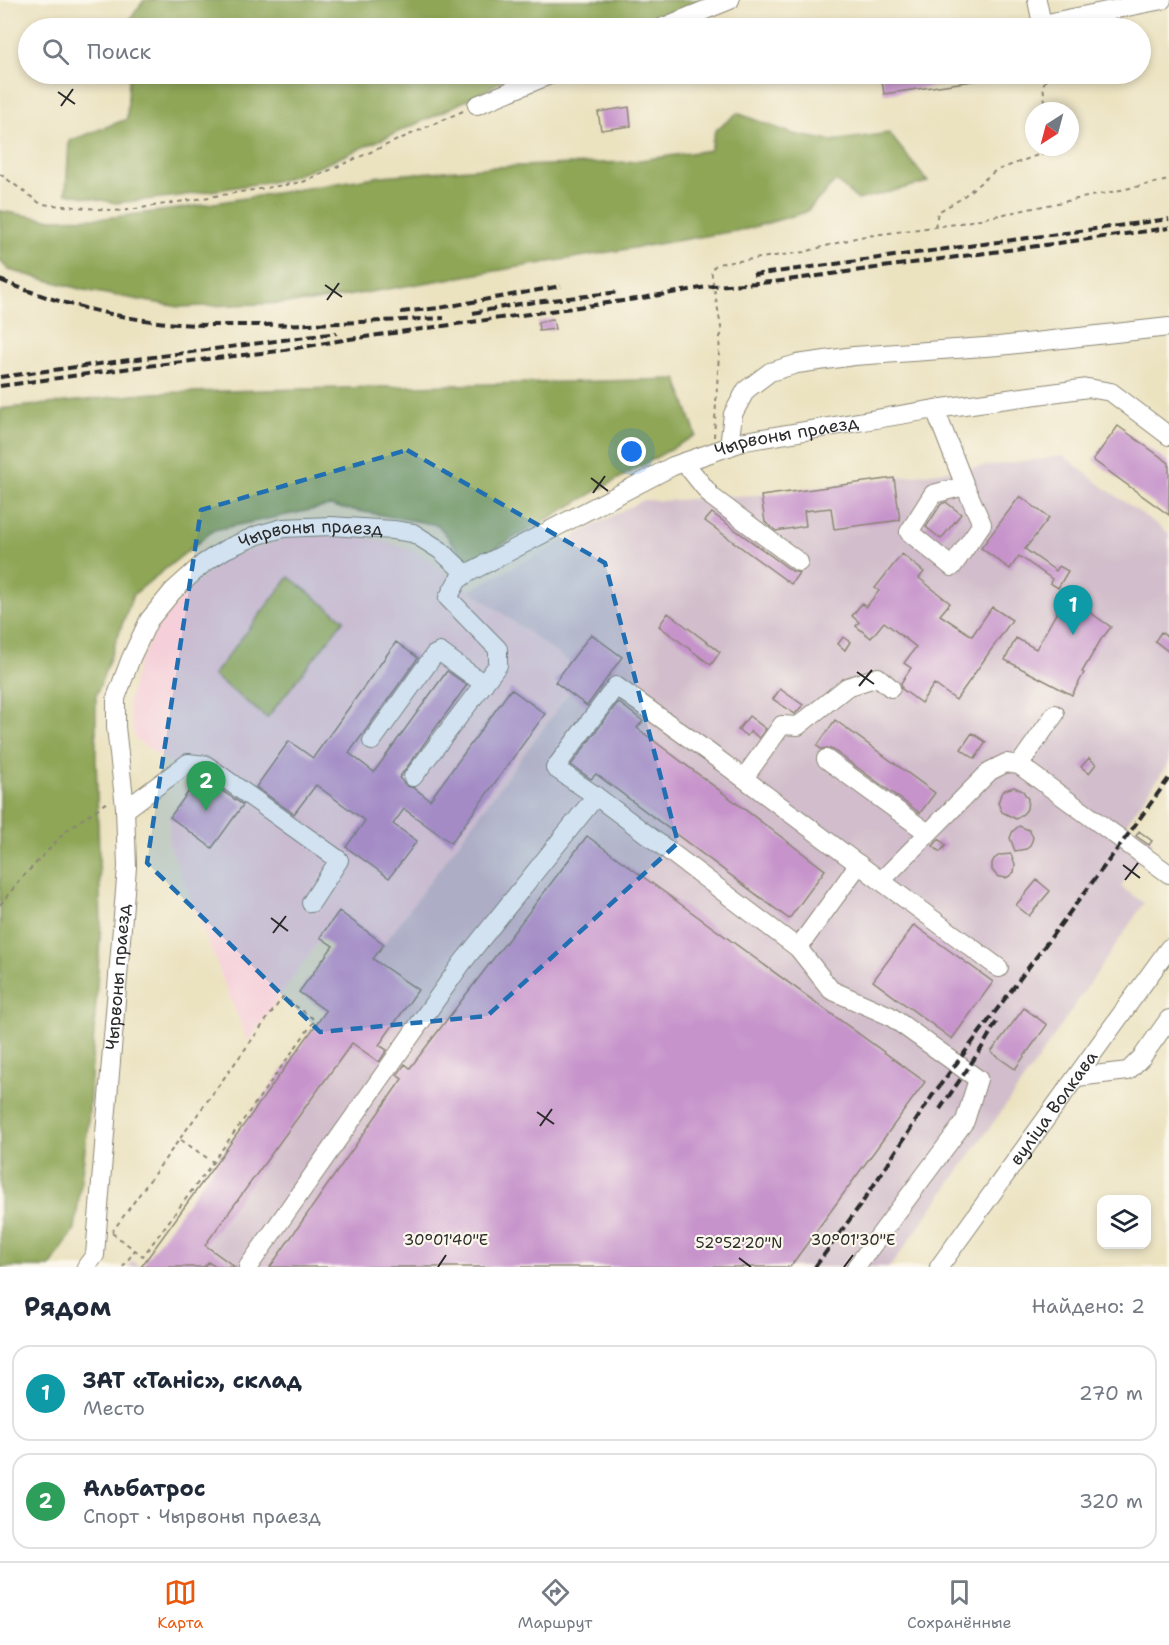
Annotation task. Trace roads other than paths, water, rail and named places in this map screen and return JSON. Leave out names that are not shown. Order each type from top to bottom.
[{"type":"street","points":[[686,18],[730,0]]},
{"type":"street","points":[[1037,0],[1041,18]]},
{"type":"street","points":[[1072,18],[1162,0]]},
{"type":"street","points":[[477,105],[528,84]]},
{"type":"street","points":[[721,449],[733,414],[746,390],[770,372],[797,364],[854,356],[999,346],[1169,327]]},
{"type":"street","name":"Чырвоны праезд","points":[[86,1267],[95,1255],[127,867],[124,801],[116,727],[116,698],[149,620],[173,591],[204,563],[226,549],[258,535],[283,528],[331,526],[413,533],[440,550],[466,574],[673,466],[745,441],[935,409],[1088,388],[1111,392],[1169,436]]},
{"type":"street","points":[[935,409],[964,486],[982,524],[952,567],[909,532],[933,494],[964,486]]},
{"type":"street","points":[[684,462],[712,496],[799,562]]},
{"type":"street","points":[[413,777],[498,665],[498,649],[448,598],[458,580],[466,574]]},
{"type":"street","points":[[372,741],[434,655],[440,652],[484,684]]},
{"type":"street","points":[[744,778],[782,725],[798,726],[847,687],[878,677],[891,688]]},
{"type":"street","points":[[856,1267],[965,1121],[978,1079],[890,1016],[831,990],[798,948],[596,796],[555,768],[616,686],[744,778],[999,968]]},
{"type":"street","points":[[1018,765],[1054,714]]},
{"type":"street","points":[[826,759],[928,833]]},
{"type":"street","points":[[124,801],[188,763],[206,765],[339,860],[311,903]]},
{"type":"street","points":[[881,881],[990,771],[1006,763],[1018,765],[1169,874]]},
{"type":"street","points":[[248,1267],[462,963],[596,796]]},
{"type":"street","points":[[798,948],[859,864]]},
{"type":"street","name":"вуліца Волкава","points":[[939,1267],[1169,948]]},
{"type":"street","points":[[1077,1077],[1128,1071],[1142,1057],[1169,1019]]},
{"type":"railway","points":[[753,275],[1169,219]]},
{"type":"railway","points":[[0,386],[279,351],[713,286],[773,282],[1169,228]]},
{"type":"railway","points":[[0,280],[78,306],[169,323],[273,325],[444,318]]},
{"type":"railway","points":[[401,312],[439,308],[561,286]]},
{"type":"railway","points":[[473,313],[519,304],[619,292]]},
{"type":"railway","points":[[0,377],[337,333]]},
{"type":"railway","points":[[815,1267],[864,1200],[932,1096],[1169,778]]},
{"type":"railway","points":[[940,1109],[997,1021]]},
{"type":"place","name":"ЗАТ «Таніс», склад","points":[[1073,635]]},
{"type":"place","name":"Альбатрос","points":[[206,811]]}]
